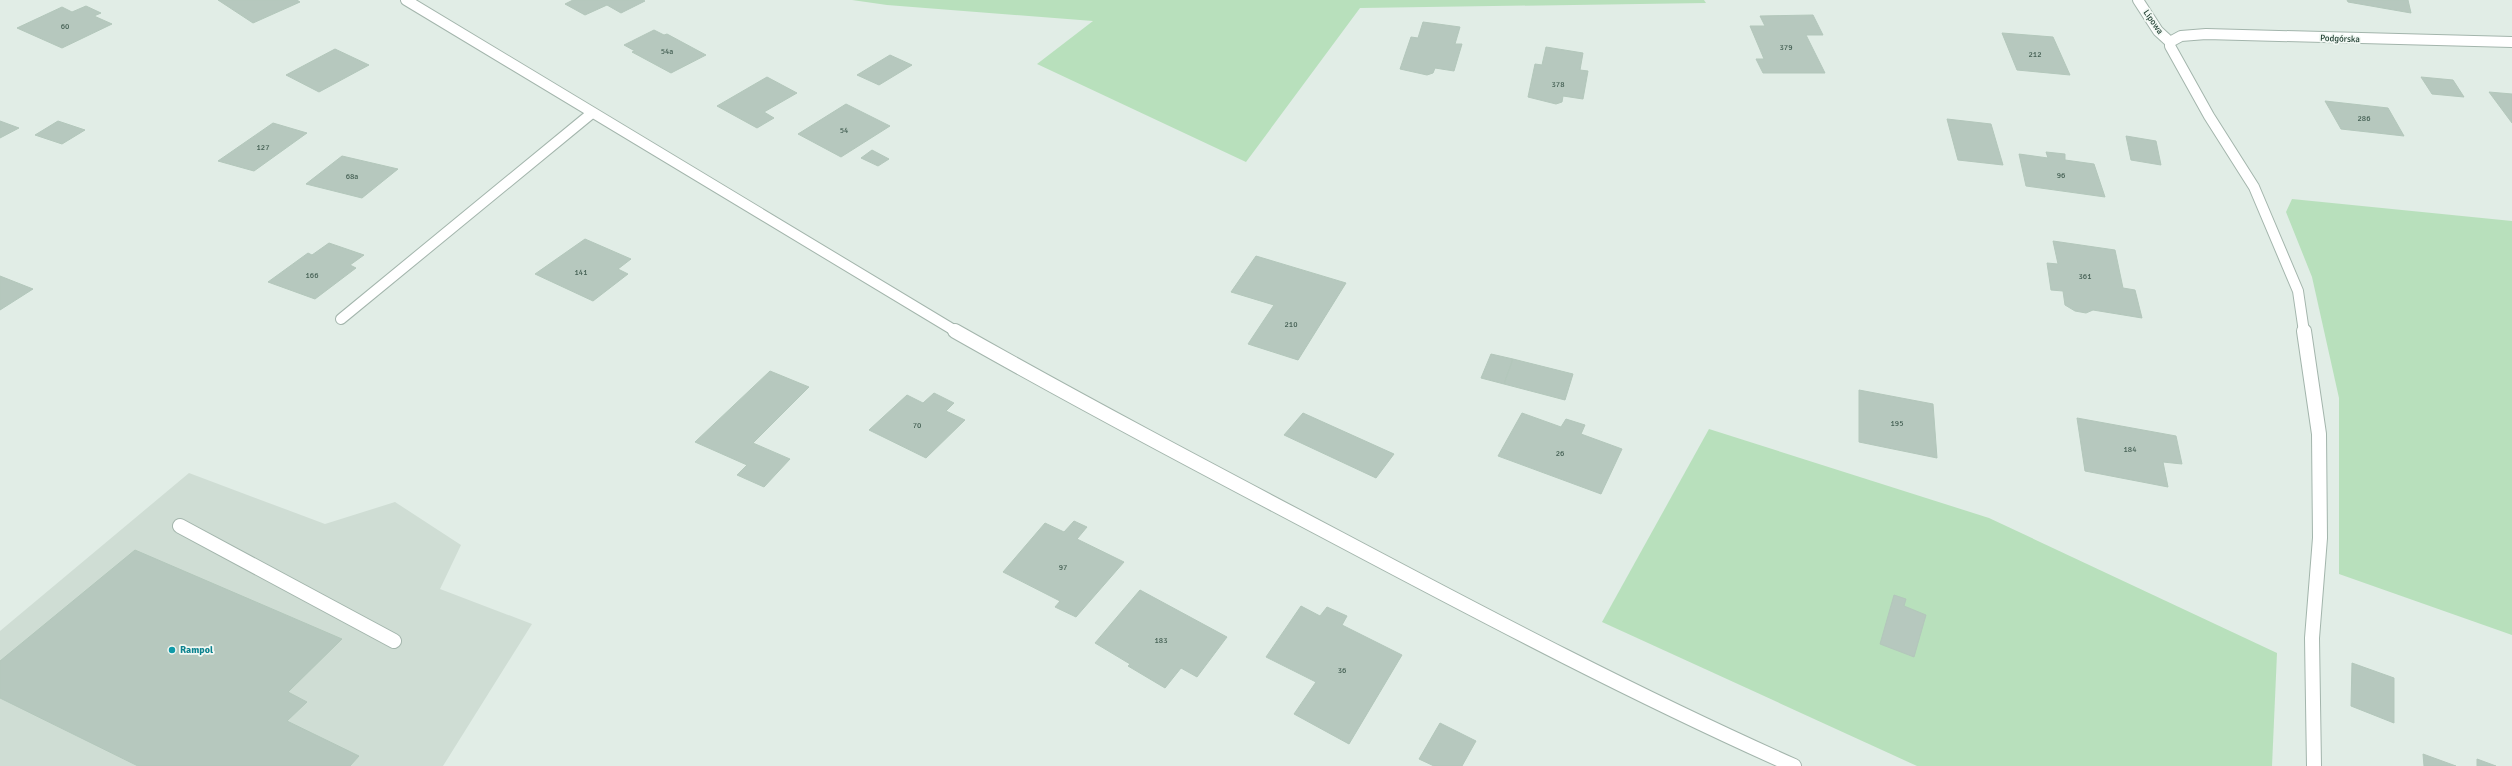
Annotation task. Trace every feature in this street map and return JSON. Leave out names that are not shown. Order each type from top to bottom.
[{"type":"street","points":[[406,0],[948,326],[1104,414],[1530,638],[1730,739],[1794,766]]},
{"type":"street","name":"Lipowa","points":[[2138,0],[2158,31],[2170,42]]},
{"type":"street","name":"Podgórska","points":[[2170,42],[2176,36],[2213,34],[2348,40],[2512,42]]},
{"type":"street","points":[[2170,42],[2170,46],[2209,116],[2254,187],[2298,291],[2319,434],[2320,538],[2312,638],[2314,766]]},
{"type":"street","points":[[341,319],[592,113]]},
{"type":"street","points":[[180,526],[394,641]]},
{"type":"shaded area","points":[[189,473],[325,524],[395,502],[461,545],[440,589],[532,624],[443,766],[0,766],[0,631]]},
{"type":"green space","points":[[852,0],[1704,0],[1706,3],[1360,8],[1246,162],[1037,64],[1093,21],[887,5]]},
{"type":"green space","points":[[2292,199],[2512,221],[2512,635],[2339,574],[2339,398],[2312,277],[2286,212]]},
{"type":"green space","points":[[1709,429],[1989,518],[2277,653],[2272,766],[1917,766],[1602,622]]},
{"type":"building","points":[[218,0],[297,0],[300,2],[253,23]]},
{"type":"building","points":[[573,0],[645,1],[621,13],[607,5],[585,15],[565,4]]},
{"type":"building","points":[[2347,0],[2408,0],[2411,13],[2348,2]]},
{"type":"building","points":[[86,6],[101,13],[94,16],[112,24],[62,48],[17,28],[62,7],[72,12]]},
{"type":"building","points":[[1813,15],[1823,35],[1806,35],[1825,73],[1763,73],[1756,59],[1764,59],[1750,26],[1765,26],[1760,16]]},
{"type":"building","points":[[1423,22],[1460,27],[1455,44],[1462,44],[1454,71],[1435,68],[1433,73],[1427,75],[1400,69],[1411,37],[1418,38]]},
{"type":"building","points":[[654,30],[664,35],[667,34],[706,55],[671,73],[632,52],[635,51],[624,45]]},
{"type":"building","points":[[2002,33],[2053,37],[2070,75],[2017,70]]},
{"type":"building","points":[[1546,47],[1583,53],[1580,70],[1588,71],[1583,99],[1563,96],[1562,102],[1556,104],[1528,97],[1535,64],[1542,65]]},
{"type":"building","points":[[335,49],[369,65],[319,92],[286,75]]},
{"type":"building","points":[[890,55],[912,65],[879,85],[857,75]]},
{"type":"building","points":[[767,77],[797,93],[764,112],[774,118],[757,128],[717,106]]},
{"type":"building","points":[[2421,77],[2453,80],[2464,97],[2432,94]]},
{"type":"building","points":[[2489,92],[2512,94],[2512,123]]},
{"type":"building","points":[[2325,101],[2388,108],[2404,136],[2341,129]]},
{"type":"building","points":[[846,104],[890,126],[841,157],[798,134]]},
{"type":"building","points":[[1947,119],[1991,124],[2003,165],[1958,160]]},
{"type":"building","points":[[0,121],[19,128],[0,138]]},
{"type":"building","points":[[58,121],[85,130],[62,144],[35,135]]},
{"type":"building","points":[[273,123],[307,133],[254,171],[218,161]]},
{"type":"building","points":[[2126,136],[2156,141],[2161,165],[2131,160]]},
{"type":"building","points":[[872,150],[889,159],[878,166],[861,158]]},
{"type":"building","points":[[2046,152],[2065,154],[2065,160],[2094,164],[2105,197],[2026,186],[2019,154],[2048,158]]},
{"type":"building","points":[[342,156],[398,169],[362,198],[306,184]]},
{"type":"building","points":[[585,239],[631,259],[618,269],[628,274],[593,301],[535,274]]},
{"type":"building","points":[[2053,241],[2115,250],[2123,288],[2135,290],[2142,318],[2093,310],[2086,313],[2075,311],[2065,305],[2063,291],[2051,290],[2047,263],[2058,264]]},
{"type":"building","points":[[329,243],[364,255],[350,265],[356,268],[315,299],[268,282],[308,253],[312,255]]},
{"type":"building","points":[[1256,256],[1346,283],[1298,360],[1248,344],[1274,305],[1231,292]]},
{"type":"building","points":[[0,276],[33,289],[0,310]]},
{"type":"building","points":[[1491,354],[1513,359],[1504,384],[1481,378]]},
{"type":"building","points":[[1513,359],[1573,374],[1565,400],[1504,384]]},
{"type":"building","points":[[770,371],[809,387],[753,443],[790,459],[764,487],[737,475],[747,465],[695,442]]},
{"type":"building","points":[[1859,390],[1933,404],[1937,458],[1859,442]]},
{"type":"building","points":[[934,393],[954,403],[946,411],[965,420],[926,458],[869,430],[907,395],[923,403]]},
{"type":"building","points":[[1303,413],[1394,454],[1376,478],[1284,435]]},
{"type":"building","points":[[1522,413],[1561,427],[1566,419],[1585,425],[1581,434],[1622,449],[1601,494],[1498,456]]},
{"type":"building","points":[[2077,418],[2176,436],[2182,464],[2163,462],[2168,487],[2085,471]]},
{"type":"building","points":[[1074,521],[1087,527],[1077,539],[1124,562],[1076,617],[1055,607],[1060,601],[1003,572],[1045,523],[1064,532]]},
{"type":"building","name":"Rampol","points":[[135,550],[342,639],[288,692],[307,702],[287,721],[359,756],[350,766],[138,766],[0,698],[0,661]]},
{"type":"building","points":[[1140,590],[1227,637],[1197,677],[1181,668],[1165,688],[1128,666],[1130,664],[1095,643]]},
{"type":"building","points":[[1894,595],[1906,599],[1904,606],[1926,615],[1914,657],[1880,644]]},
{"type":"building","points":[[1301,606],[1320,616],[1327,607],[1347,616],[1342,625],[1402,655],[1349,744],[1294,714],[1316,682],[1266,657]]},
{"type":"building","points":[[2352,663],[2394,678],[2394,723],[2351,706]]},
{"type":"building","points":[[1440,723],[1476,741],[1462,766],[1434,766],[1419,759]]},
{"type":"building","points":[[2423,754],[2456,766],[2424,766]]},
{"type":"building","points":[[2477,759],[2496,766],[2477,766]]},
{"type":"place","name":"Rampol","points":[[172,650]]}]
